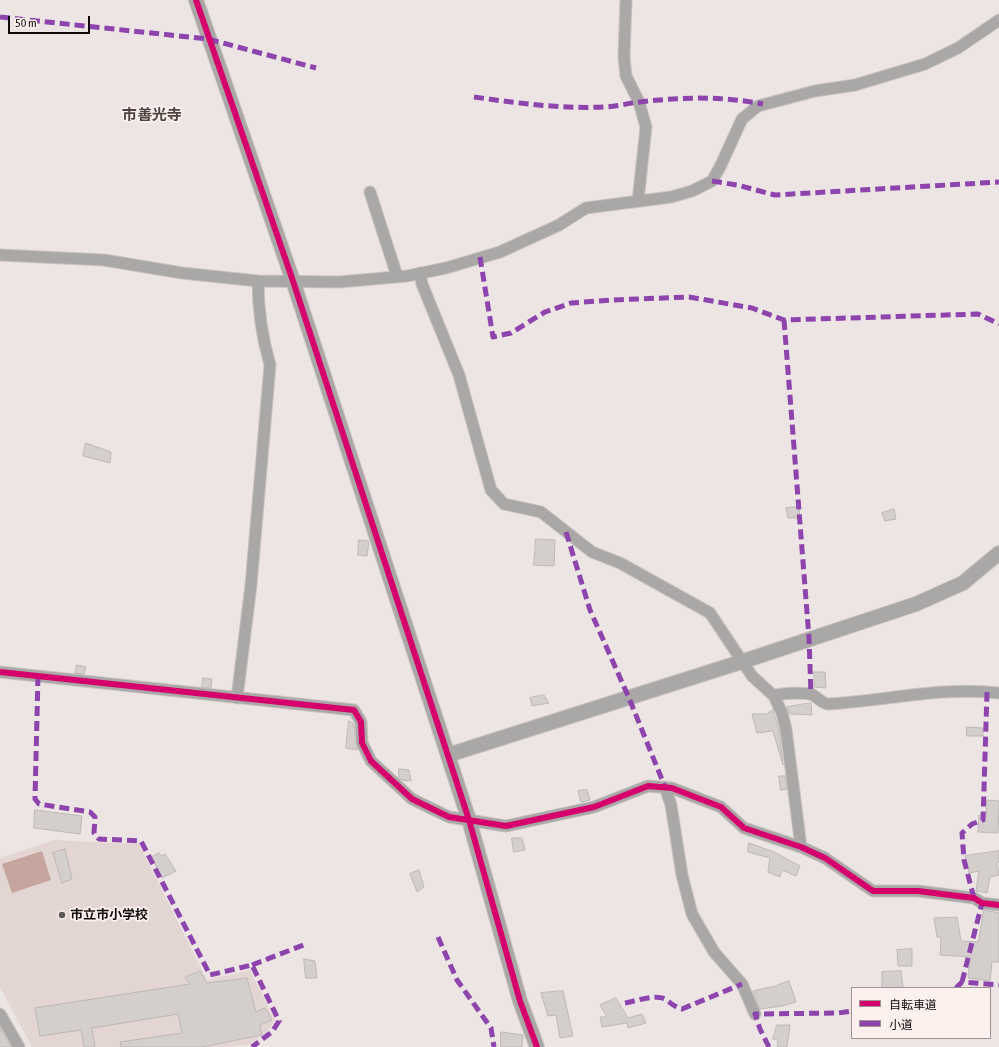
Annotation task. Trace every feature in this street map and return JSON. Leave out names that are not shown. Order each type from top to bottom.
[{"type":"street","points":[[196,0],[293,282],[448,755],[469,820],[520,1001],[536,1047]]},
{"type":"street","points":[[626,0],[624,57],[626,76],[639,102],[646,127],[638,201]]},
{"type":"street","points":[[0,255],[104,260],[182,273],[258,281],[339,282],[420,273],[446,268],[500,252],[560,225],[586,208],[671,197],[692,190],[712,181],[720,167],[742,118],[758,106],[808,92],[855,84],[925,64],[958,48],[999,20]]},
{"type":"street","points":[[370,192],[397,276]]},
{"type":"street","points":[[420,273],[422,284],[459,375],[491,490],[504,504],[541,512],[592,552],[620,563],[710,613],[741,662],[752,676],[774,696],[782,713],[786,729],[801,847]]},
{"type":"street","points":[[237,698],[251,585],[270,365],[262,340],[258,303],[258,281]]},
{"type":"street","points":[[448,755],[741,662],[916,604],[963,583],[999,553]]},
{"type":"street","points":[[0,672],[354,710],[360,722],[362,743],[372,761],[412,799],[442,814],[506,826],[594,807],[648,786],[672,788],[721,807],[744,828],[801,847],[825,858],[873,891],[918,891],[974,898],[982,903],[999,905]]},
{"type":"street","points":[[774,696],[779,694],[811,694],[826,704],[930,693],[999,693]]},
{"type":"street","points":[[665,787],[671,804],[682,874],[692,914],[714,952],[742,984],[755,1014]]},
{"type":"street","points":[[0,1014],[19,1047]]},
{"type":"shaded area","points":[[54,840],[139,844],[207,980],[250,970],[275,1020],[267,1032],[249,1045],[224,1047],[32,1047],[0,987],[0,858]]},
{"type":"shaded area","points":[[42,851],[51,880],[12,893],[2,864]]},
{"type":"building","points":[[86,443],[111,452],[110,463],[83,456]]},
{"type":"building","points":[[799,507],[800,518],[788,518],[786,508]]},
{"type":"building","points":[[894,509],[896,519],[885,521],[882,513]]},
{"type":"building","points":[[536,539],[555,540],[554,566],[534,565]]},
{"type":"building","points":[[359,540],[369,541],[367,556],[358,555]]},
{"type":"building","points":[[77,665],[86,667],[84,674],[75,673]]},
{"type":"building","points":[[814,672],[825,672],[826,688],[815,687]]},
{"type":"building","points":[[203,678],[212,679],[211,688],[202,687]]},
{"type":"building","points":[[544,695],[549,703],[532,706],[530,698]]},
{"type":"building","points":[[811,703],[812,715],[790,714],[787,707]]},
{"type":"building","points":[[773,710],[779,730],[783,765],[773,731],[757,733],[752,714],[766,714]]},
{"type":"building","points":[[349,721],[354,724],[357,750],[346,748]]},
{"type":"building","points":[[967,727],[983,728],[983,736],[967,736]]},
{"type":"building","points":[[399,769],[409,770],[411,781],[402,780],[399,778]]},
{"type":"building","points":[[779,776],[785,776],[787,789],[781,790]]},
{"type":"building","points":[[587,790],[590,800],[581,802],[578,791]]},
{"type":"building","points":[[987,800],[999,801],[998,833],[978,832],[979,815],[986,816]]},
{"type":"building","points":[[35,810],[82,816],[80,834],[34,828]]},
{"type":"building","points":[[512,838],[522,838],[525,850],[514,852]]},
{"type":"building","points":[[749,843],[774,852],[800,866],[796,876],[782,870],[780,877],[768,872],[770,858],[748,852]]},
{"type":"building","points":[[65,849],[72,879],[62,883],[53,853]]},
{"type":"building","points":[[999,851],[999,862],[997,863],[999,875],[990,877],[987,893],[976,891],[979,871],[969,873],[965,856]]},
{"type":"building","points":[[159,853],[161,856],[165,854],[176,871],[162,878],[152,857]]},
{"type":"building","points":[[419,870],[424,887],[417,892],[410,874]]},
{"type":"building","points":[[984,910],[999,913],[999,962],[992,962],[990,981],[968,978],[970,957],[940,955],[941,937],[937,937],[934,918],[957,917],[961,941],[978,942]]},
{"type":"building","points":[[912,949],[912,966],[898,966],[897,950]]},
{"type":"building","points":[[304,959],[315,961],[317,978],[306,978]]},
{"type":"building","points":[[200,971],[207,983],[247,978],[256,1012],[265,1008],[272,1020],[260,1025],[262,1035],[202,1047],[121,1047],[120,1042],[182,1033],[178,1014],[92,1028],[95,1047],[84,1047],[81,1030],[40,1036],[35,1008],[190,984],[185,978]]},
{"type":"building","points":[[901,971],[903,987],[882,987],[882,972]]},
{"type":"building","points":[[789,981],[796,1002],[782,1006],[760,1009],[753,991]]},
{"type":"building","points":[[563,991],[573,1036],[560,1038],[556,1015],[548,1016],[541,993]]},
{"type":"building","points":[[616,998],[628,1018],[642,1014],[646,1023],[628,1028],[627,1023],[602,1027],[600,1017],[607,1017],[600,1005]]},
{"type":"building","points":[[777,1025],[790,1025],[787,1047],[777,1047],[778,1040],[773,1039]]},
{"type":"building","points":[[0,1028],[11,1047],[0,1047]]},
{"type":"building","points":[[501,1032],[523,1035],[522,1047],[501,1047]]},
{"type":"marked path","points":[[0,17],[208,39],[316,68]]},
{"type":"marked path","points":[[474,97],[571,107],[608,107],[640,102],[686,98],[748,101],[763,104]]},
{"type":"marked path","points":[[712,181],[737,185],[775,195],[999,182]]},
{"type":"marked path","points":[[480,257],[493,337],[511,333],[545,312],[571,303],[689,297],[752,308],[784,320],[978,314],[999,324]]},
{"type":"marked path","points":[[784,320],[809,638],[811,694]]},
{"type":"marked path","points":[[566,532],[590,610],[629,698],[665,787]]},
{"type":"marked path","points":[[38,676],[35,799],[39,804],[90,812],[95,817],[94,833],[99,839],[141,841],[210,975],[252,965],[279,1021],[272,1032],[252,1047]]},
{"type":"marked path","points":[[974,898],[964,860],[962,833],[972,824],[983,820],[987,692]]},
{"type":"marked path","points":[[962,982],[982,903]]},
{"type":"marked path","points":[[438,937],[457,980],[491,1028],[494,1047]]},
{"type":"marked path","points":[[252,965],[306,944]]},
{"type":"marked path","points":[[957,987],[962,982],[999,985]]},
{"type":"marked path","points":[[625,1003],[656,997],[665,999],[682,1009],[742,984]]},
{"type":"marked path","points":[[769,1047],[760,1029],[755,1014],[838,1013],[851,1011]]},
{"type":"cycle path","points":[[196,0],[293,281],[469,820],[520,1001],[537,1047]]},
{"type":"cycle path","points":[[0,672],[354,710],[361,722],[362,743],[371,761],[412,799],[449,817],[506,826],[594,807],[648,786],[672,788],[721,807],[744,828],[801,847],[825,858],[873,891],[918,891],[974,898],[982,903],[999,905]]},
{"type":"place","name":"市立市小学校","points":[[62,915]]},
{"type":"district","name":"市善光寺","points":[[152,115]]}]
